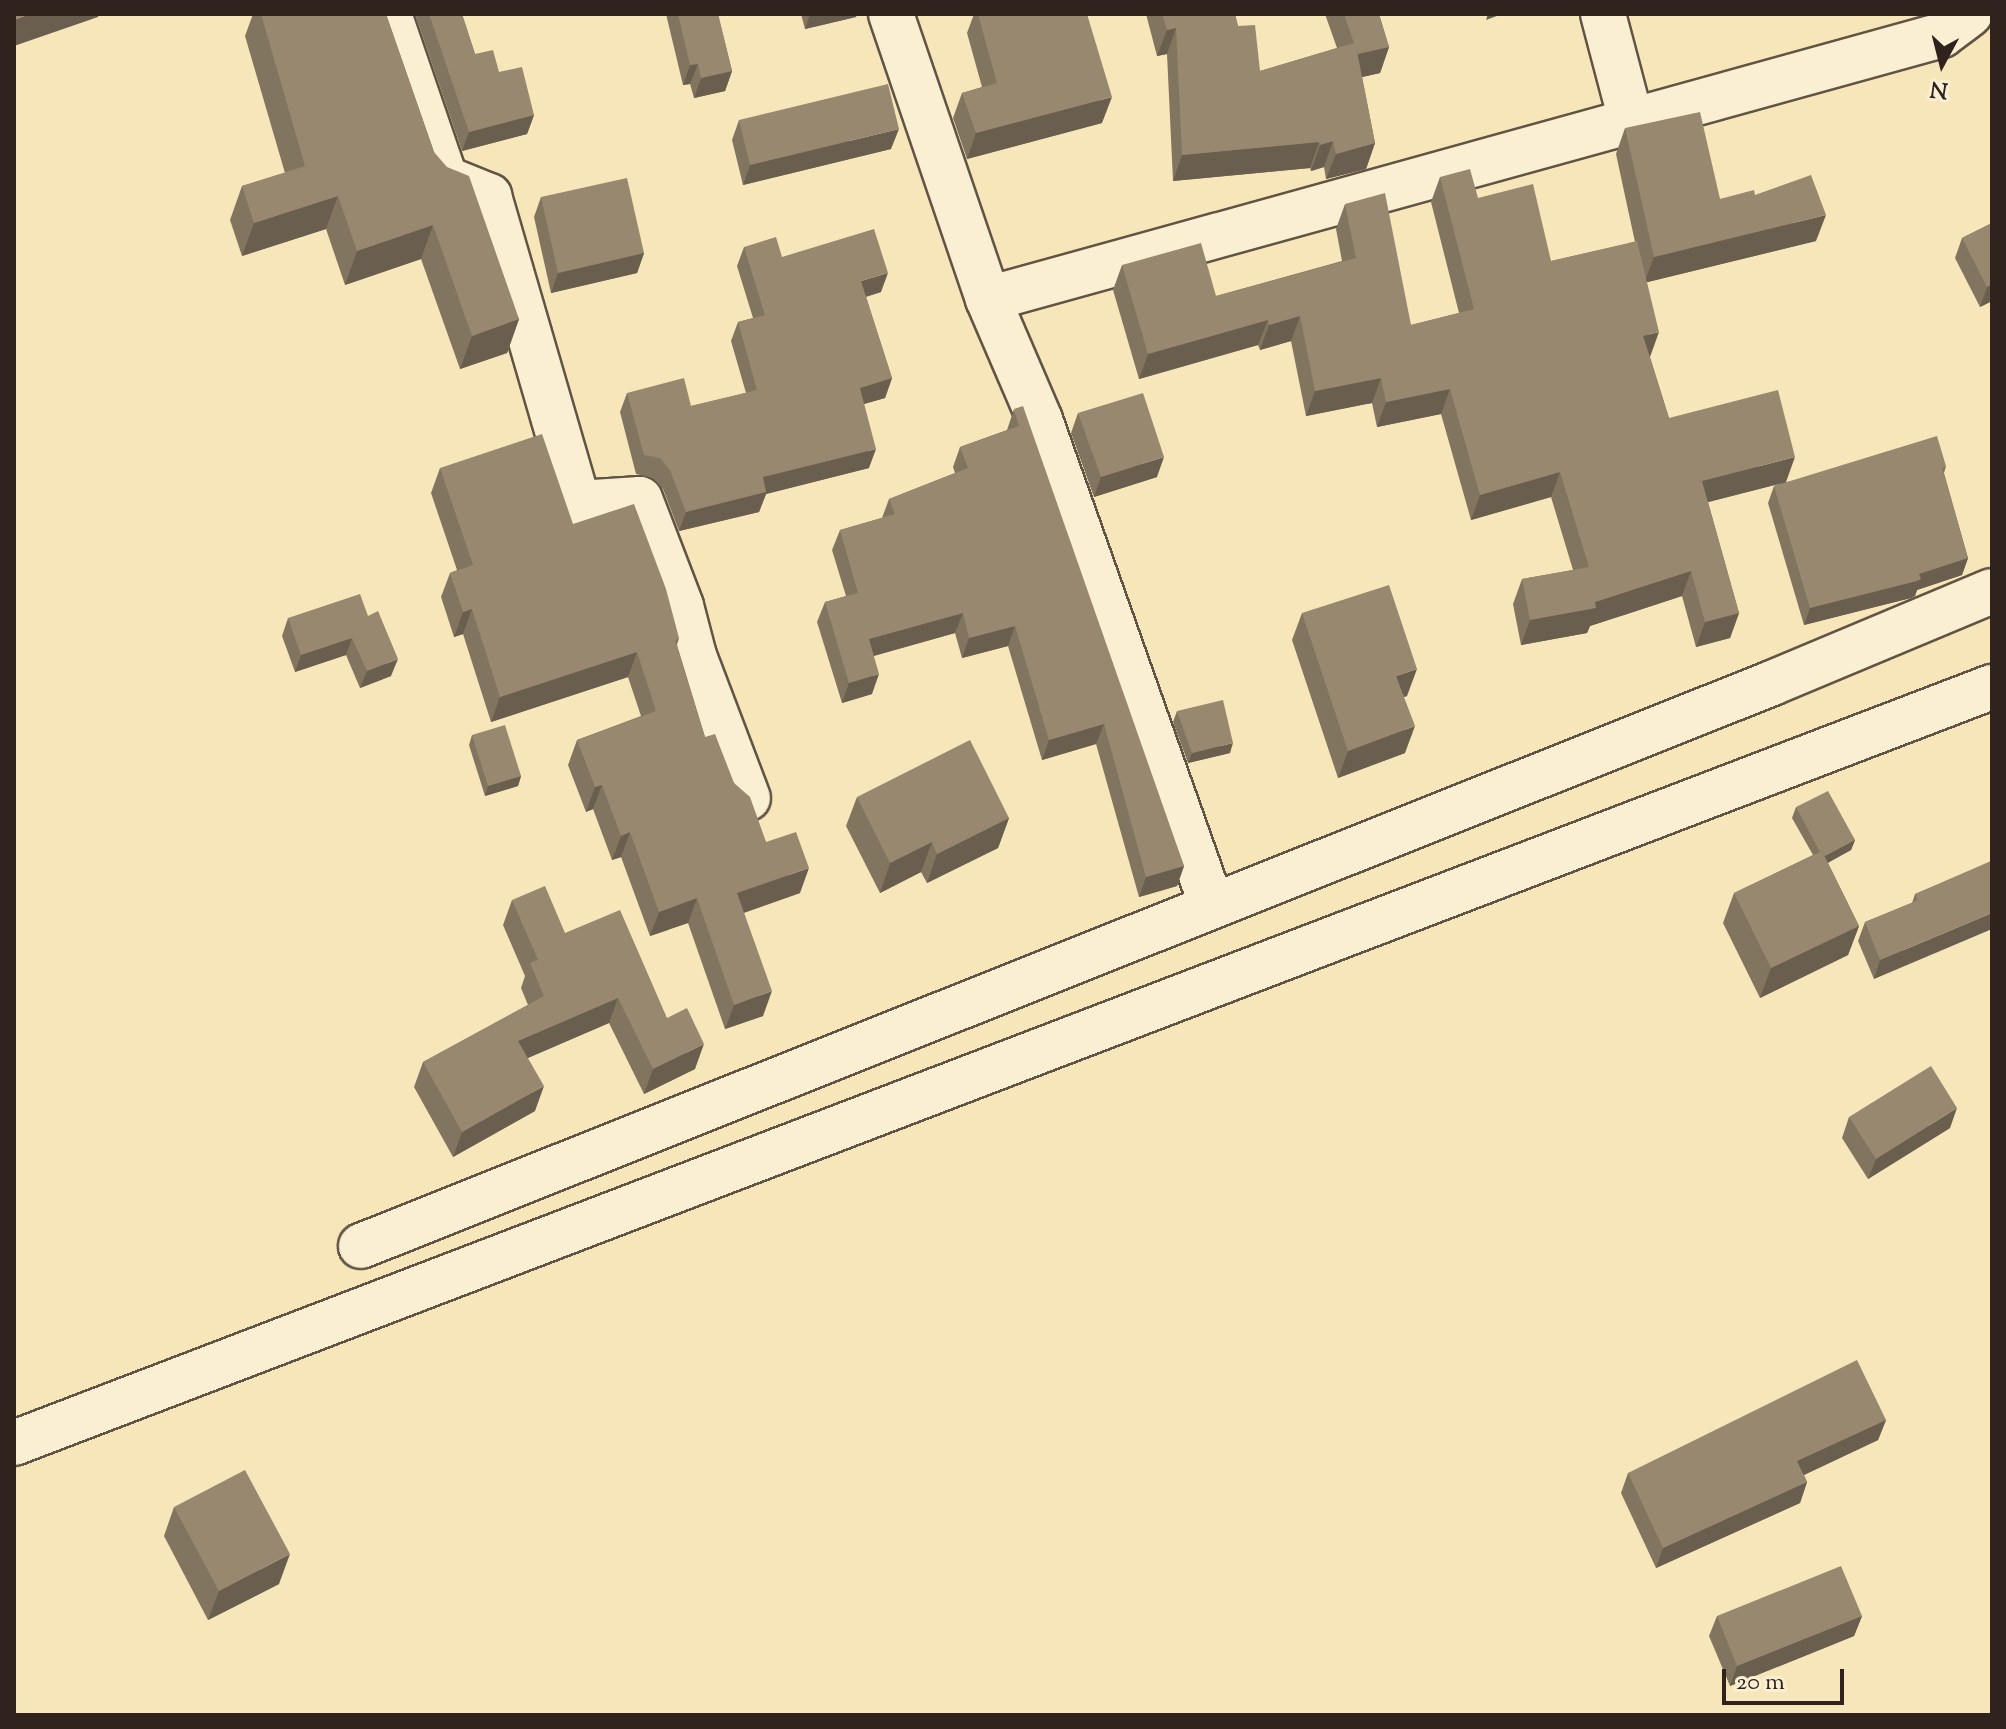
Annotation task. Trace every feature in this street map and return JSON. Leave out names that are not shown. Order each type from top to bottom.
[{"type":"street","points":[[389,14],[445,178],[489,196],[578,503],[640,499],[681,606],[694,656],[748,798]]},
{"type":"street","points":[[891,14],[988,299],[1046,434],[1212,906]]},
{"type":"street","points":[[1603,14],[1631,120]]},
{"type":"street","points":[[988,299],[1942,35],[1970,14]]},
{"type":"street","points":[[361,1246],[1772,683],[1992,591]]},
{"type":"street","points":[[14,1443],[1992,687]]},
{"type":"building","points":[[14,14],[30,14],[14,20]]},
{"type":"building","points":[[261,14],[386,14],[434,152],[447,167],[469,176],[519,319],[472,336],[433,225],[357,251],[338,196],[254,223],[242,186],[305,166]]},
{"type":"building","points":[[429,14],[462,14],[475,54],[493,50],[499,72],[522,67],[534,115],[469,132]]},
{"type":"building","points":[[678,14],[718,14],[732,71],[701,78],[698,64],[690,65]]},
{"type":"building","points":[[978,14],[1087,14],[1112,97],[976,133],[962,93],[997,83]]},
{"type":"building","points":[[1162,14],[1235,14],[1238,26],[1255,25],[1260,71],[1354,43],[1344,14],[1379,14],[1389,47],[1358,54],[1356,46],[1375,143],[1336,154],[1333,141],[1320,145],[1319,142],[1182,155],[1176,28],[1167,30]]},
{"type":"building","points":[[888,84],[899,129],[750,165],[739,120]]},
{"type":"building","points":[[1700,112],[1720,199],[1754,190],[1755,195],[1811,175],[1826,215],[1654,257],[1625,128]]},
{"type":"building","points":[[1470,169],[1478,198],[1533,184],[1551,261],[1637,241],[1659,332],[1643,336],[1669,418],[1778,390],[1795,457],[1702,481],[1739,613],[1705,622],[1691,571],[1595,602],[1596,608],[1530,620],[1522,579],[1589,567],[1560,472],[1480,495],[1450,389],[1386,402],[1381,378],[1315,391],[1300,316],[1269,325],[1268,320],[1148,354],[1122,265],[1201,243],[1216,296],[1356,258],[1345,204],[1385,193],[1411,325],[1474,309],[1440,177]]},
{"type":"building","points":[[627,178],[644,253],[558,273],[541,197]]},
{"type":"building","points":[[1992,223],[1992,284],[1987,287],[1962,238]]},
{"type":"building","points":[[874,229],[888,273],[861,281],[892,378],[860,388],[876,449],[763,477],[766,492],[686,512],[670,470],[660,458],[644,455],[627,393],[684,378],[691,406],[757,390],[738,322],[765,315],[744,247],[776,237],[782,257]]},
{"type":"building","points":[[1143,393],[1164,457],[1101,477],[1078,413]]},
{"type":"building","points":[[1023,406],[1184,866],[1146,877],[1104,724],[1049,740],[1015,626],[969,638],[963,613],[869,639],[879,674],[849,683],[825,602],[858,593],[840,530],[895,514],[889,499],[968,468],[960,447],[1019,426],[1014,409]]},
{"type":"building","points":[[542,434],[573,524],[634,504],[666,589],[679,638],[675,640],[705,737],[715,734],[734,783],[750,797],[766,842],[796,832],[809,868],[737,893],[772,991],[734,1005],[697,898],[659,912],[630,832],[621,836],[602,785],[595,787],[577,740],[656,711],[637,652],[500,697],[472,609],[463,612],[450,573],[473,565],[440,468]]},
{"type":"building","points":[[1937,436],[1946,466],[1942,468],[1968,558],[1919,574],[1921,579],[1917,581],[1810,608],[1774,486]]},
{"type":"building","points":[[1389,585],[1417,669],[1396,676],[1415,726],[1348,751],[1302,613]]},
{"type":"building","points":[[360,594],[368,616],[378,611],[398,659],[367,671],[352,638],[301,655],[288,618]]},
{"type":"building","points":[[1223,700],[1233,743],[1192,753],[1177,711]]},
{"type":"building","points":[[505,725],[521,776],[488,786],[472,735]]},
{"type":"building","points":[[970,740],[1009,818],[937,854],[932,842],[890,863],[857,797]]},
{"type":"building","points":[[1828,791],[1855,840],[1825,856],[1796,807]]},
{"type":"building","points":[[1822,851],[1859,926],[1771,968],[1734,893]]},
{"type":"building","points":[[1991,861],[1992,913],[1880,960],[1865,922],[1918,900],[1915,894]]},
{"type":"building","points":[[545,886],[565,933],[620,910],[667,1018],[687,1008],[704,1044],[653,1069],[618,998],[518,1041],[544,1086],[462,1132],[423,1062],[544,996],[530,963],[538,960],[512,900]]},
{"type":"building","points":[[1931,1066],[1957,1108],[1876,1159],[1849,1117]]},
{"type":"building","points":[[1857,1360],[1886,1420],[1797,1461],[1807,1482],[1663,1548],[1628,1473]]},
{"type":"building","points":[[245,1470],[290,1554],[219,1591],[174,1507]]},
{"type":"building","points":[[1841,1566],[1862,1616],[1737,1666],[1717,1616]]}]
